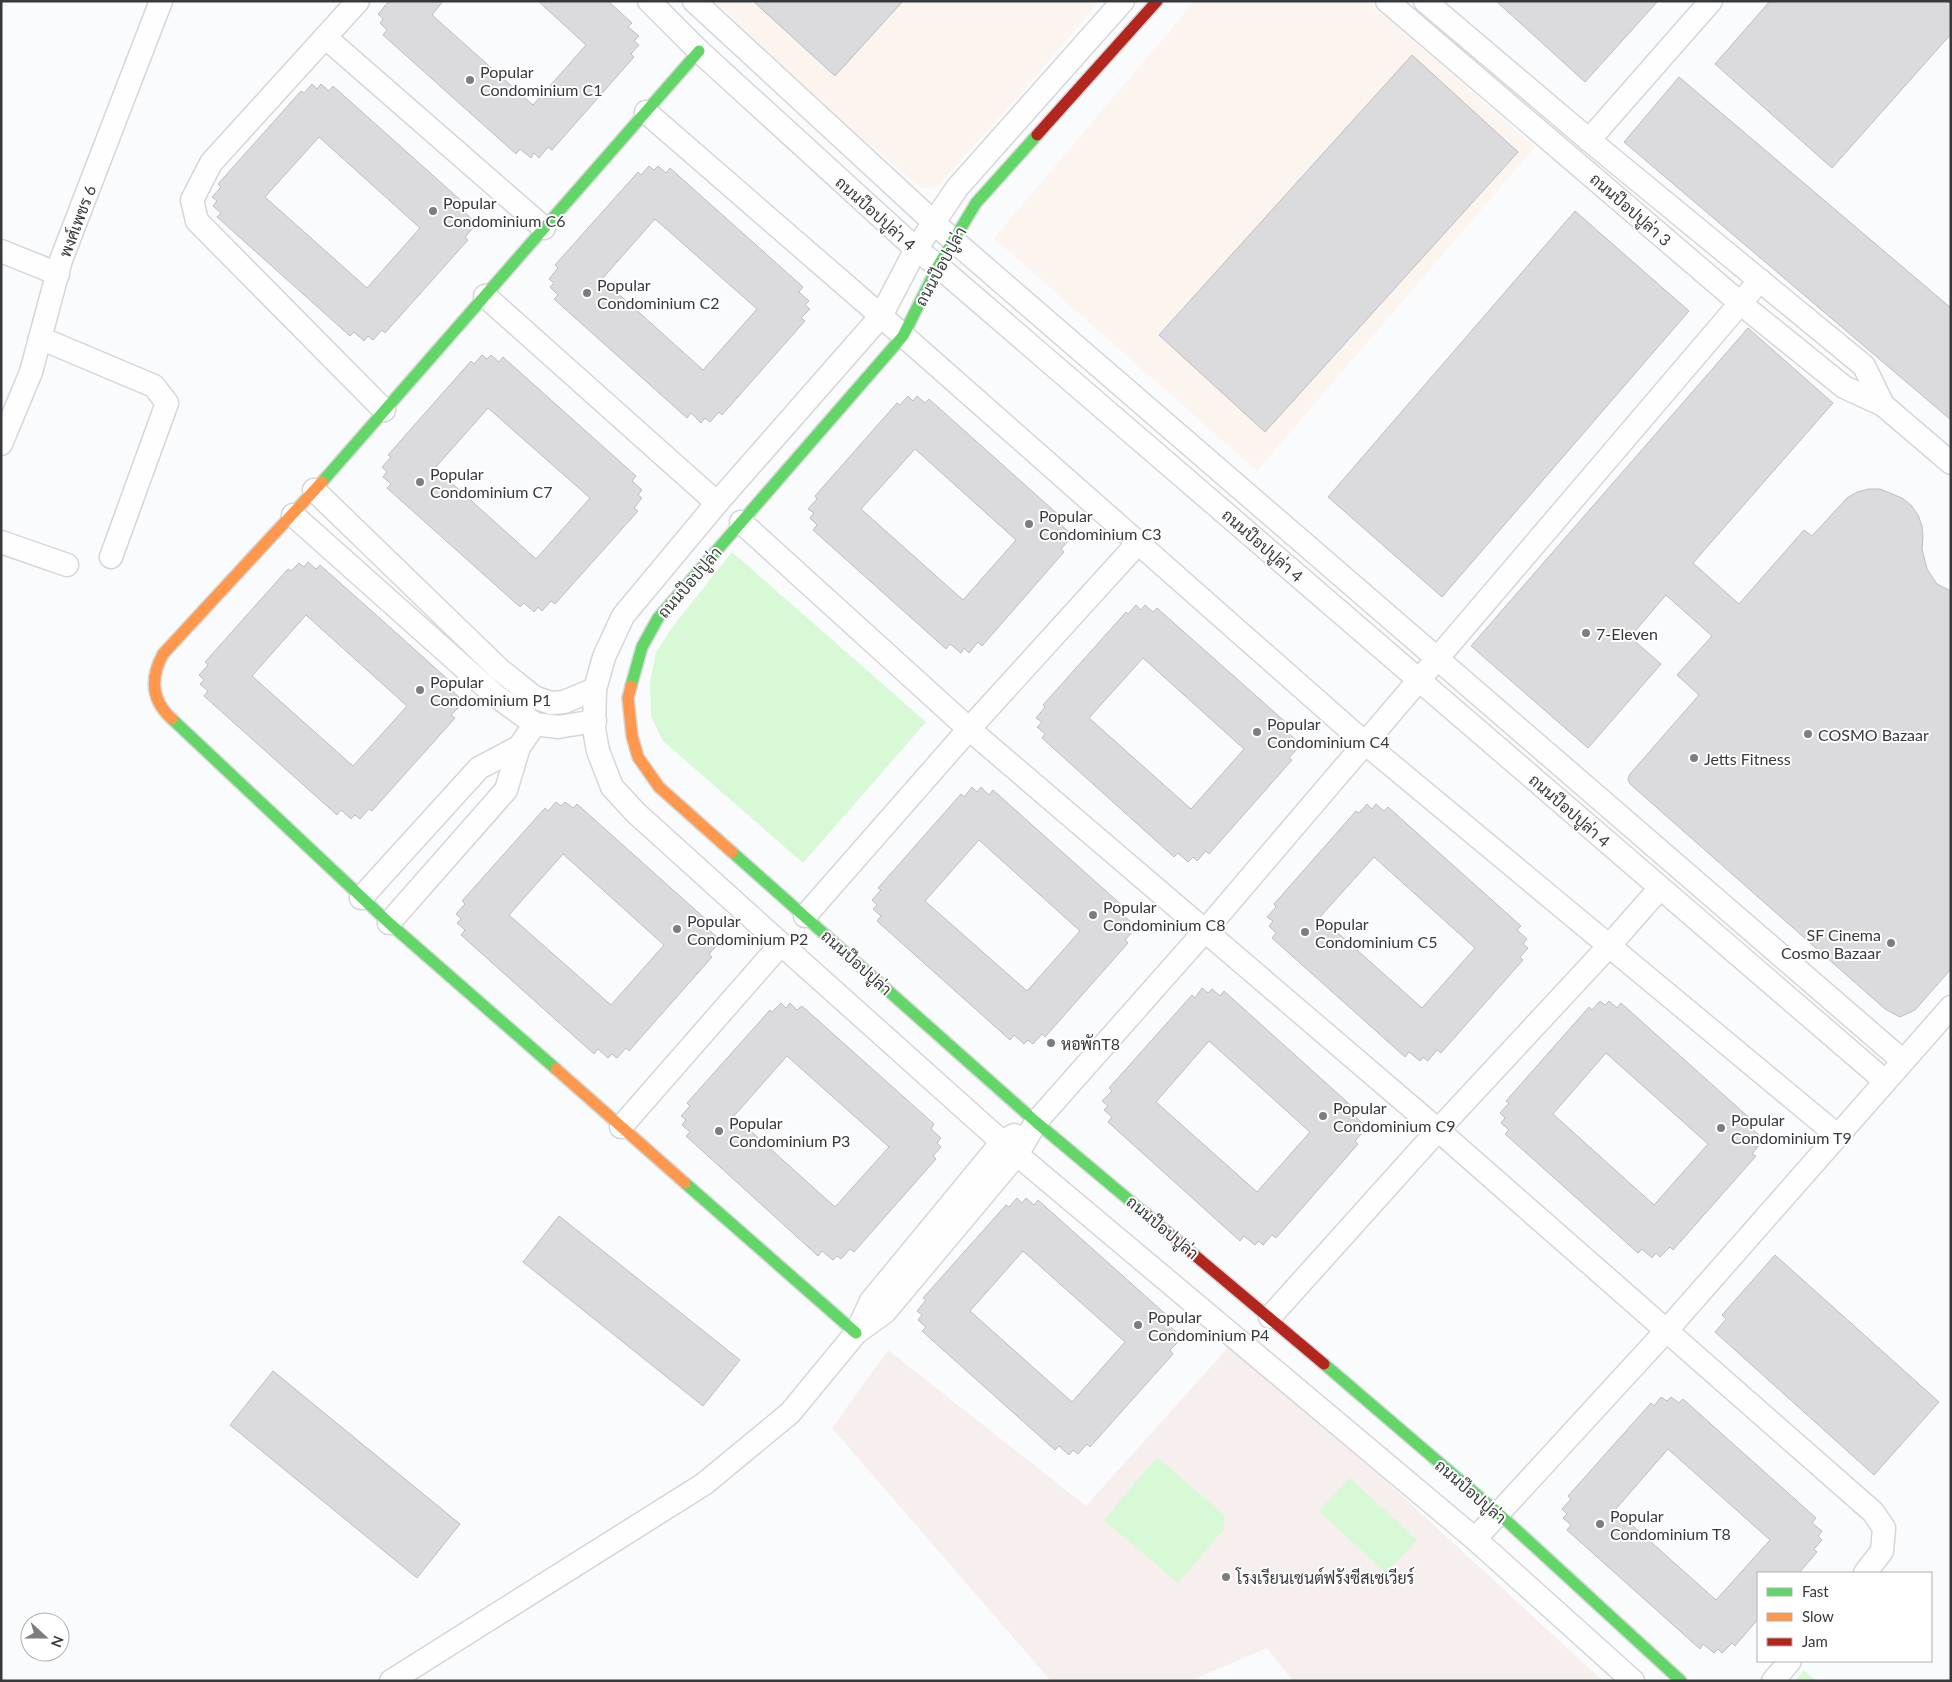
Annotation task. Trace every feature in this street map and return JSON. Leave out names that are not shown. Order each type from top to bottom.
[{"type":"street","name":"พงศ์เพชร 6","points":[[1,444],[30,372],[58,274],[162,1]]},
{"type":"street","points":[[358,1],[211,164],[192,200],[196,221],[384,410]]},
{"type":"street","name":"ถนนป๊อปปูล่า 4","points":[[694,1],[953,240],[1903,1061]]},
{"type":"street","name":"ถนนป๊อปปูล่า","points":[[1123,1],[957,188],[916,249],[881,316],[718,503],[623,616],[604,657],[596,689],[594,730],[598,751],[612,786],[636,813],[781,944],[1010,1148],[1475,1539],[1633,1681]]},
{"type":"street","name":"ถนนป๊อปปูล่า","points":[[1157,1],[976,203],[938,266],[903,336],[658,618],[646,640],[628,698],[632,736],[638,757],[659,787],[1036,1122],[1270,1317],[1498,1513],[1681,1681]]},
{"type":"street","name":"ถนนป๊อปปูล่า 3","points":[[1386,1],[1740,303],[1844,387],[1883,405],[1951,463]]},
{"type":"street","name":"ถนนป๊อปปูล่า 3","points":[[1425,1],[1589,140],[1864,366],[1883,405]]},
{"type":"street","points":[[1589,140],[1711,1]]},
{"type":"street","name":"ถนนป๊อปปูล่า 4","points":[[650,2],[699,51],[916,249],[1885,1081]]},
{"type":"street","points":[[325,37],[544,228]]},
{"type":"street","points":[[699,51],[293,515],[164,654],[153,676],[154,693],[164,712],[361,898],[856,1333]]},
{"type":"street","points":[[646,112],[881,316],[1366,744],[1837,1135]]},
{"type":"street","points":[[1,251],[58,274]]},
{"type":"street","points":[[391,1681],[704,1484],[790,1413],[856,1333],[885,1312],[1010,1148],[1036,1122],[1204,932],[1760,280]]},
{"type":"street","points":[[485,296],[718,503]]},
{"type":"street","points":[[40,338],[154,386],[166,403],[111,556]]},
{"type":"street","points":[[314,490],[500,669],[534,697],[551,703],[564,702],[596,689]]},
{"type":"street","points":[[1247,532],[1265,510]]},
{"type":"street","points":[[293,515],[496,696],[535,724],[558,727],[595,720]]},
{"type":"street","points":[[741,522],[969,729],[1204,932],[1438,1130],[1873,1512],[1884,1528],[1882,1551],[1866,1572]]},
{"type":"street","points":[[1,542],[67,566]]},
{"type":"street","points":[[805,916],[969,729],[1138,543]]},
{"type":"street","points":[[389,923],[506,790],[520,747],[535,724]]},
{"type":"street","points":[[361,898],[479,768],[520,747]]},
{"type":"street","points":[[1270,1317],[1660,888]]},
{"type":"street","points":[[621,1128],[781,944]]},
{"type":"street","points":[[1475,1539],[1666,1331],[1951,1007]]},
{"type":"street","points":[[1773,1681],[1789,1662]]},
{"type":"shaded area","points":[[714,1],[1099,1],[1038,74],[937,187],[921,188],[847,125]]},
{"type":"shaded area","points":[[1195,1],[1367,1],[1535,147],[1257,471],[994,238]]},
{"type":"shaded area","name":"โรงเรียนเซนต์ฟรังซีสเซเวียร์","points":[[1234,1341],[1603,1681],[1293,1681],[1267,1648],[1190,1681],[1051,1681],[832,1428],[888,1350],[1086,1506]]},
{"type":"green space","points":[[732,552],[926,722],[803,863],[662,740],[651,716],[650,682],[656,652],[674,625]]},
{"type":"green space","points":[[1157,1457],[1224,1515],[1224,1529],[1178,1583],[1104,1520]]},
{"type":"green space","points":[[1350,1478],[1417,1540],[1386,1573],[1319,1511]]},
{"type":"green space","points":[[1804,1670],[1816,1681],[1795,1681]]},
{"type":"building","name":"Popular Condominium C1","points":[[389,1],[443,1],[432,15],[533,105],[586,45],[538,1],[608,1],[632,23],[628,27],[639,36],[634,41],[639,45],[631,54],[634,57],[552,150],[548,147],[539,158],[534,153],[531,158],[520,149],[516,154],[383,35],[387,30],[380,23],[383,19],[378,14]]},
{"type":"building","points":[[753,1],[903,1],[835,76]]},
{"type":"building","points":[[1496,1],[1658,1],[1585,82]]},
{"type":"building","points":[[1770,1],[1951,1],[1951,34],[1832,168],[1715,64]]},
{"type":"building","points":[[1412,55],[1518,152],[1265,432],[1159,335]]},
{"type":"building","points":[[1679,77],[1951,308],[1951,420],[1624,142]]},
{"type":"building","name":"Popular Condominium C6","points":[[312,84],[317,89],[321,84],[329,91],[333,86],[466,205],[462,210],[472,219],[468,224],[473,228],[465,237],[468,240],[385,333],[382,330],[373,340],[368,336],[364,341],[354,332],[350,336],[217,217],[221,213],[213,206],[217,201],[212,197],[221,187],[218,184],[301,91],[304,93]],"holes":[[[319,137],[420,228],[367,288],[265,197]]]},
{"type":"building","name":"Popular Condominium C2","points":[[649,166],[654,170],[658,166],[666,173],[670,168],[803,287],[799,292],[809,301],[805,305],[810,309],[801,318],[805,321],[722,415],[719,412],[710,422],[705,418],[701,423],[691,413],[687,418],[554,299],[558,295],[550,287],[554,283],[549,279],[558,268],[555,265],[638,172],[641,175]],"holes":[[[655,219],[757,309],[703,370],[602,279]]]},
{"type":"building","points":[[1575,211],[1689,311],[1442,597],[1328,497]]},
{"type":"building","name":"COSMO Bazaar","points":[[1748,328],[1833,403],[1693,563],[1739,604],[1804,530],[1812,536],[1847,498],[1857,492],[1880,489],[1902,498],[1911,505],[1918,515],[1922,526],[1922,549],[1927,569],[1937,584],[1951,591],[1951,969],[1915,1010],[1900,1017],[1885,1009],[1630,784],[1628,779],[1630,774],[1699,695],[1677,675],[1712,636],[1666,595],[1630,637],[1661,664],[1588,748],[1471,646]]},
{"type":"building","name":"Popular Condominium C7","points":[[482,355],[487,359],[491,355],[499,362],[503,357],[636,476],[632,481],[642,490],[638,495],[642,498],[634,508],[638,511],[555,604],[551,601],[542,611],[538,607],[534,612],[524,603],[520,607],[387,488],[391,484],[383,477],[387,472],[382,467],[391,457],[388,455],[471,361],[474,364]],"holes":[[[488,408],[590,498],[536,559],[435,468]]]},
{"type":"building","name":"Popular Condominium C3","points":[[908,396],[913,401],[917,396],[925,403],[929,399],[1062,518],[1058,522],[1068,531],[1064,536],[1069,540],[1061,549],[1064,552],[982,646],[978,642],[969,653],[964,648],[961,653],[950,644],[946,649],[813,530],[817,525],[810,518],[814,513],[808,509],[817,499],[815,496],[897,403],[900,405]],"holes":[[[915,449],[1016,540],[963,600],[861,509]]]},
{"type":"building","name":"Popular Condominium P1","points":[[308,562],[316,569],[320,565],[453,684],[449,688],[459,697],[455,702],[460,706],[451,715],[455,718],[372,811],[369,809],[360,819],[355,815],[351,819],[341,810],[337,815],[204,696],[208,691],[200,684],[204,680],[199,675],[208,665],[205,662],[288,569],[291,571],[299,563],[304,567]],"holes":[[[306,615],[407,706],[353,766],[252,676]]]},
{"type":"building","name":"Popular Condominium C4","points":[[1136,605],[1141,610],[1145,605],[1153,612],[1157,608],[1290,726],[1286,731],[1296,740],[1292,744],[1297,749],[1289,758],[1292,760],[1209,854],[1206,851],[1197,861],[1193,857],[1188,862],[1178,853],[1174,857],[1042,738],[1045,734],[1037,727],[1042,722],[1036,718],[1045,707],[1043,705],[1126,612],[1128,614]],"holes":[[[1143,658],[1244,749],[1191,809],[1089,718]]]},
{"type":"building","name":"Popular Condominium C8","points":[[972,787],[977,792],[981,787],[989,795],[993,790],[1126,909],[1122,914],[1132,923],[1128,927],[1133,931],[1125,940],[1128,943],[1045,1037],[1042,1034],[1033,1044],[1028,1040],[1024,1044],[1014,1035],[1010,1040],[877,921],[881,916],[873,909],[877,905],[872,900],[881,890],[878,888],[961,794],[964,797]],"holes":[[[979,840],[1080,931],[1027,991],[925,901]]]},
{"type":"building","name":"Popular Condominium P2","points":[[556,802],[561,806],[565,802],[573,808],[577,804],[710,923],[706,928],[716,936],[712,941],[717,945],[709,954],[712,957],[629,1051],[626,1048],[617,1058],[612,1054],[608,1058],[598,1049],[594,1054],[461,935],[465,930],[457,923],[461,919],[456,914],[465,904],[462,901],[545,808],[548,811]],"holes":[[[563,854],[664,945],[611,1005],[509,915]]]},
{"type":"building","name":"Popular Condominium C5","points":[[1367,804],[1372,809],[1376,804],[1384,811],[1388,807],[1521,926],[1517,930],[1527,939],[1523,944],[1528,948],[1520,957],[1523,960],[1441,1053],[1437,1050],[1428,1061],[1423,1057],[1420,1061],[1409,1052],[1405,1057],[1272,938],[1276,933],[1269,926],[1273,921],[1267,917],[1276,907],[1274,904],[1356,811],[1359,813]],"holes":[[[1374,857],[1475,948],[1422,1008],[1320,917]]]},
{"type":"building","name":"Popular Condominium C9","points":[[1202,988],[1208,993],[1212,989],[1220,996],[1224,991],[1356,1110],[1353,1114],[1363,1124],[1359,1128],[1363,1132],[1355,1141],[1358,1144],[1276,1238],[1272,1235],[1263,1245],[1259,1241],[1255,1245],[1244,1236],[1240,1241],[1108,1122],[1112,1117],[1104,1110],[1108,1106],[1102,1101],[1112,1091],[1109,1088],[1192,995],[1195,998]],"holes":[[[1209,1041],[1310,1132],[1257,1192],[1156,1102]]]},
{"type":"building","name":"Popular Condominium T9","points":[[1600,1001],[1605,1005],[1609,1001],[1617,1008],[1621,1003],[1754,1122],[1750,1127],[1760,1136],[1756,1140],[1760,1144],[1752,1154],[1756,1156],[1673,1250],[1670,1247],[1660,1257],[1656,1253],[1652,1258],[1642,1249],[1638,1253],[1505,1134],[1509,1130],[1501,1123],[1505,1118],[1500,1113],[1509,1103],[1506,1101],[1589,1007],[1592,1010]],"holes":[[[1606,1053],[1708,1144],[1654,1205],[1553,1114]]]},
{"type":"building","name":"Popular Condominium P3","points":[[781,1003],[786,1008],[790,1003],[797,1010],[802,1006],[934,1124],[931,1129],[941,1138],[937,1143],[941,1147],[933,1156],[936,1159],[854,1252],[850,1249],[841,1259],[837,1256],[833,1260],[822,1251],[818,1256],[686,1136],[690,1132],[682,1125],[686,1120],[681,1116],[690,1106],[687,1103],[770,1010],[772,1012]],"holes":[[[787,1056],[889,1147],[835,1207],[734,1116]]]},
{"type":"building","name":"Popular Condominium P4","points":[[1017,1198],[1022,1203],[1026,1198],[1034,1205],[1038,1200],[1171,1319],[1167,1324],[1177,1333],[1173,1337],[1178,1342],[1170,1350],[1173,1354],[1090,1447],[1087,1444],[1078,1454],[1073,1450],[1069,1455],[1059,1446],[1055,1450],[922,1331],[926,1327],[918,1320],[922,1315],[917,1311],[926,1300],[923,1298],[1006,1205],[1009,1207]],"holes":[[[1023,1251],[1125,1342],[1072,1402],[970,1311]]]},
{"type":"building","points":[[559,1216],[740,1360],[703,1406],[523,1262]]},
{"type":"building","points":[[1775,1255],[1939,1402],[1874,1475],[1715,1332],[1726,1319],[1722,1315]]},
{"type":"building","points":[[273,1371],[460,1524],[417,1578],[230,1425]]},
{"type":"building","name":"Popular Condominium T8","points":[[1661,1397],[1667,1401],[1671,1397],[1679,1403],[1683,1399],[1816,1518],[1812,1523],[1822,1531],[1818,1536],[1822,1540],[1814,1549],[1817,1552],[1800,1572],[1757,1572],[1757,1620],[1735,1646],[1732,1643],[1722,1653],[1718,1649],[1714,1653],[1703,1644],[1700,1649],[1567,1530],[1571,1525],[1563,1518],[1567,1514],[1562,1509],[1571,1499],[1568,1496],[1651,1403],[1654,1406]],"holes":[[[1668,1449],[1770,1540],[1716,1600],[1615,1510]]]},
{"type":"traffic: fast","points":[[322,482],[699,51]]},
{"type":"traffic: fast","points":[[631,686],[642,647],[658,618],[903,336],[938,266],[976,203],[1037,135]]},
{"type":"traffic: fast","points":[[172,719],[389,923],[556,1069]]},
{"type":"traffic: fast","points":[[732,852],[1036,1122],[1147,1215]]},
{"type":"traffic: fast","points":[[685,1183],[856,1333]]},
{"type":"traffic: fast","points":[[1324,1364],[1498,1513],[1681,1681]]},
{"type":"traffic: slow","points":[[172,719],[165,712],[156,696],[156,672],[163,654],[322,482]]},
{"type":"traffic: slow","points":[[631,686],[628,698],[632,736],[638,757],[659,787],[732,852]]},
{"type":"traffic: slow","points":[[556,1069],[685,1183]]},
{"type":"traffic: jam","points":[[1037,135],[1157,1]]},
{"type":"traffic: jam","points":[[1147,1215],[1324,1364]]},
{"type":"place","name":"Popular Condominium C1","points":[[470,80]]},
{"type":"place","name":"Popular Condominium C6","points":[[433,211]]},
{"type":"place","name":"Popular Condominium C2","points":[[587,293]]},
{"type":"place","name":"Popular Condominium C7","points":[[420,482]]},
{"type":"place","name":"Popular Condominium C3","points":[[1029,524]]},
{"type":"place","name":"7-Eleven","points":[[1586,633]]},
{"type":"place","name":"Popular Condominium P1","points":[[420,690]]},
{"type":"place","name":"Popular Condominium C4","points":[[1257,732]]},
{"type":"place","name":"COSMO Bazaar","points":[[1808,734]]},
{"type":"place","name":"Jetts Fitness","points":[[1694,758]]},
{"type":"place","name":"Popular Condominium C8","points":[[1093,915]]},
{"type":"place","name":"Popular Condominium P2","points":[[677,929]]},
{"type":"place","name":"Popular Condominium C5","points":[[1305,932]]},
{"type":"place","name":"SF Cinema Cosmo Bazaar","points":[[1891,943]]},
{"type":"place","name":"หอพักT8","points":[[1051,1043]]},
{"type":"place","name":"Popular Condominium C9","points":[[1323,1116]]},
{"type":"place","name":"Popular Condominium T9","points":[[1721,1128]]},
{"type":"place","name":"Popular Condominium P3","points":[[719,1131]]},
{"type":"place","name":"Popular Condominium P4","points":[[1138,1325]]},
{"type":"place","name":"Popular Condominium T8","points":[[1600,1524]]},
{"type":"place","name":"โรงเรียนเซนต์ฟรังซีสเซเวียร์","points":[[1226,1577]]}]
